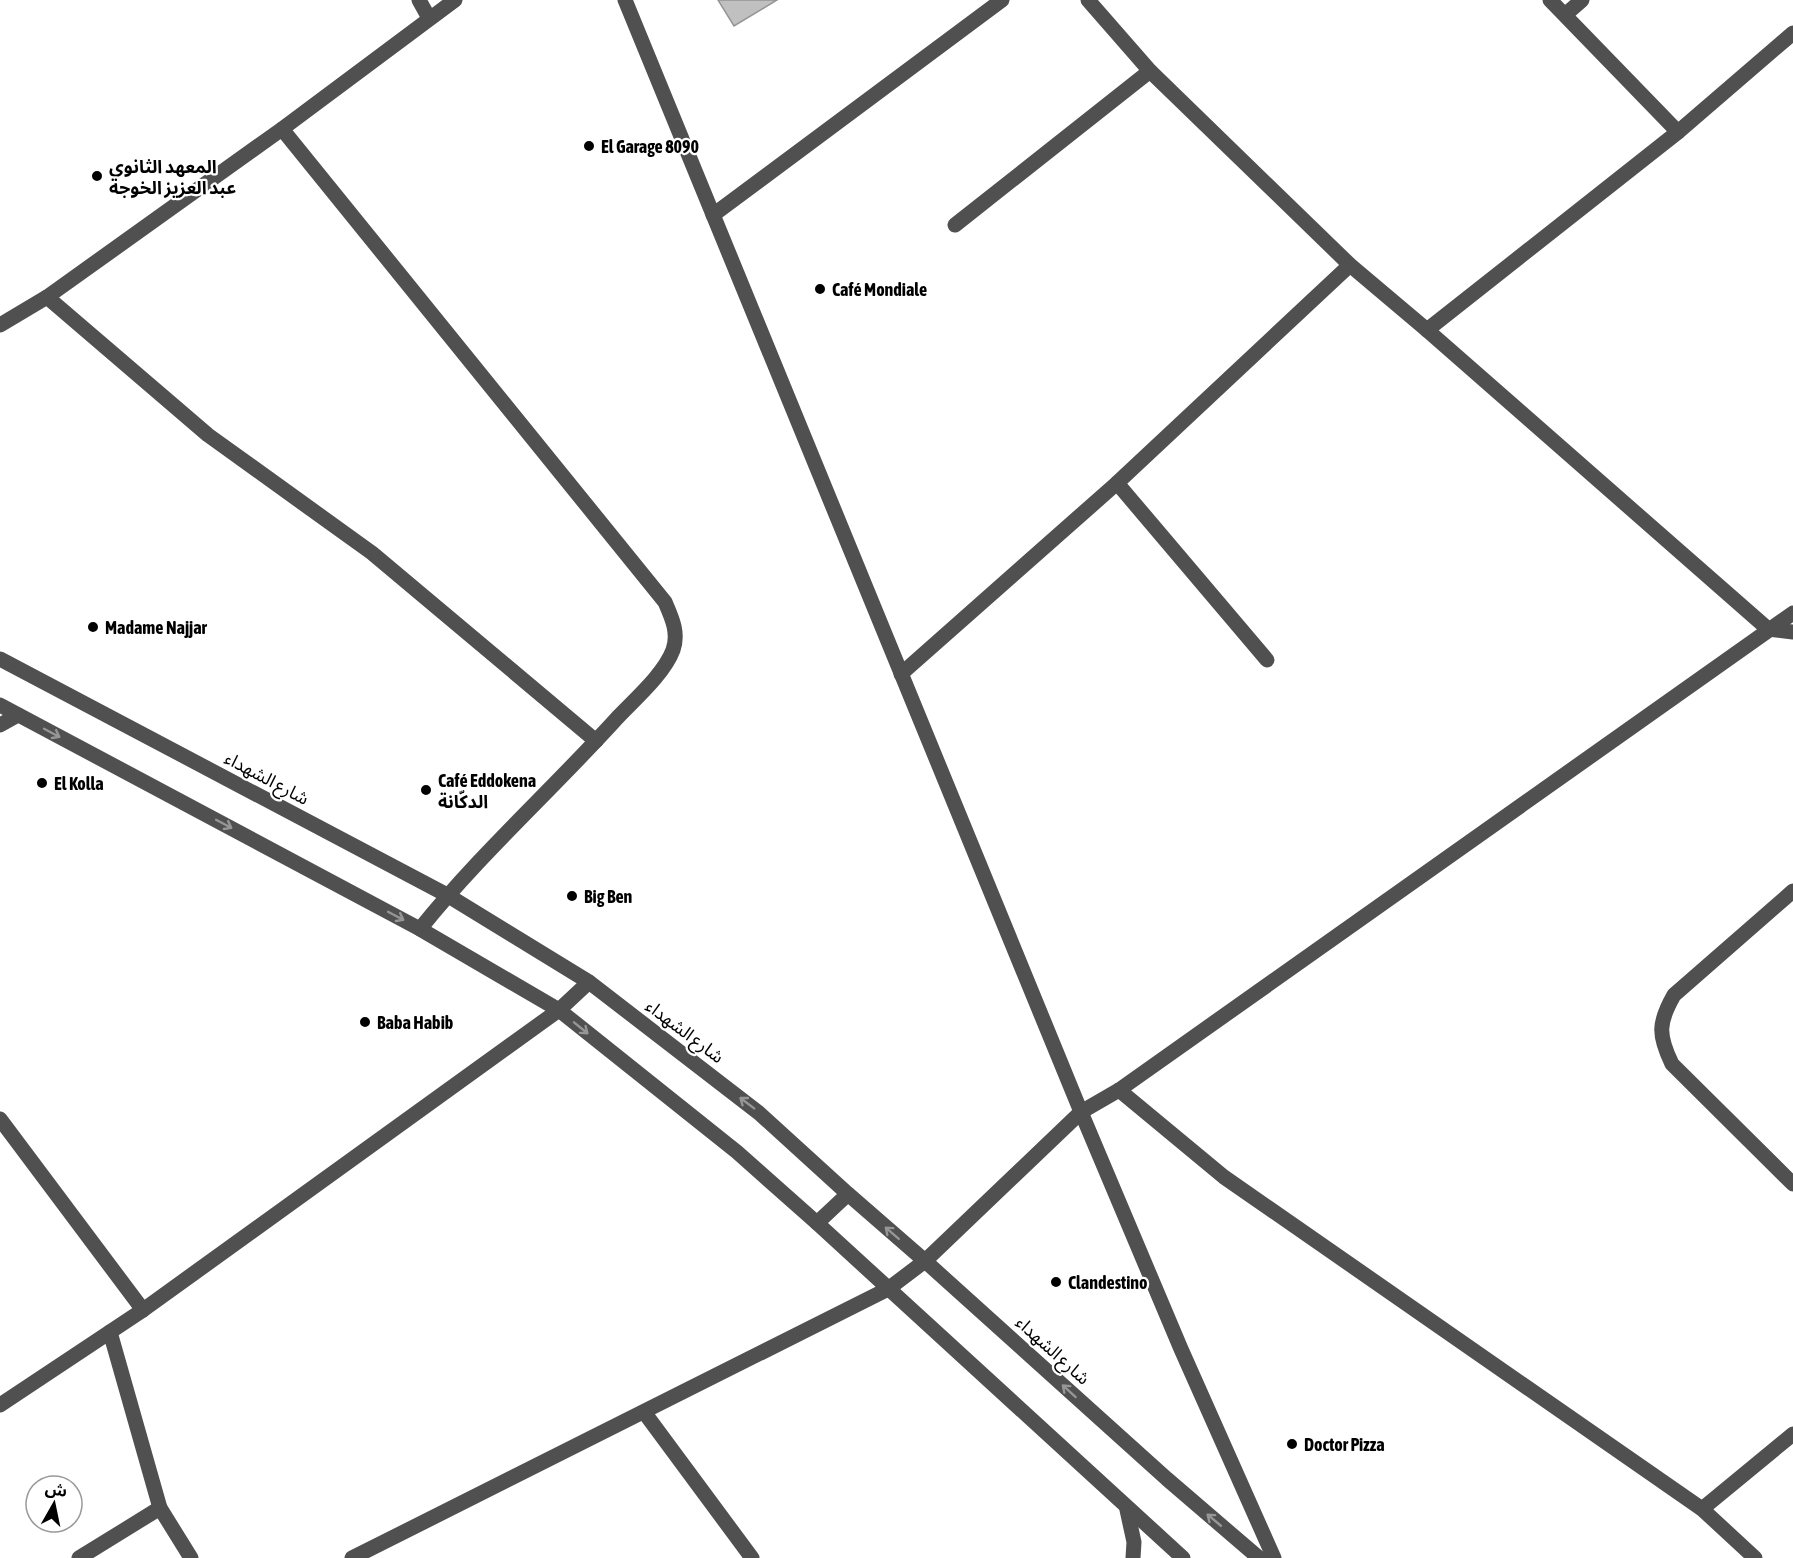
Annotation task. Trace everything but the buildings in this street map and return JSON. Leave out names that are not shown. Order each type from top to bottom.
[{"type":"street","points":[[419,0],[429,18]]},
{"type":"street","points":[[0,325],[47,297],[282,129],[455,0]]},
{"type":"street","points":[[625,0],[1081,1112],[1181,1349],[1274,1558]]},
{"type":"street","points":[[713,215],[1002,0]]},
{"type":"street","points":[[1089,0],[1150,71],[1350,265],[1768,629],[1793,632]]},
{"type":"street","points":[[1551,0],[1678,132]]},
{"type":"street","points":[[1566,14],[1582,0]]},
{"type":"street","points":[[1427,330],[1678,132],[1793,33]]},
{"type":"street","points":[[955,225],[1150,71]]},
{"type":"street","points":[[282,129],[665,602],[676,633],[673,650],[663,667],[596,741],[447,896],[420,928]]},
{"type":"street","points":[[901,674],[1117,483],[1350,265]]},
{"type":"street","points":[[47,297],[208,435],[372,553],[596,741]]},
{"type":"street","points":[[1117,483],[1267,660]]},
{"type":"street","points":[[352,1558],[888,1289],[925,1261],[1081,1112],[1119,1090],[1793,613]]},
{"type":"street","name":"شارع الشهداء","points":[[0,659],[447,896],[589,982],[759,1113],[1167,1479],[1259,1558]]},
{"type":"street","points":[[0,705],[420,928],[559,1010],[737,1152],[817,1222],[1183,1558]]},
{"type":"street","points":[[0,724],[18,715]]},
{"type":"street","points":[[1793,891],[1674,995],[1661,1024],[1662,1044],[1672,1064],[1793,1184]]},
{"type":"street","points":[[0,1405],[143,1310],[559,1010],[589,982]]},
{"type":"street","points":[[1119,1090],[1224,1177],[1702,1509],[1755,1558]]},
{"type":"street","points":[[0,1119],[143,1310]]},
{"type":"street","points":[[817,1222],[848,1194]]},
{"type":"street","points":[[110,1332],[160,1508],[191,1558]]},
{"type":"street","points":[[644,1412],[752,1558]]},
{"type":"street","points":[[1702,1509],[1793,1434]]},
{"type":"street","points":[[1126,1507],[1134,1542],[1133,1558]]},
{"type":"street","points":[[80,1558],[160,1508]]},
{"type":"place","name":"El Garage 8090","points":[[589,146]]},
{"type":"place","name":"المعهد الثانوي عبد العزيز الخوجة","points":[[97,176]]},
{"type":"place","name":"Café Mondiale","points":[[820,289]]},
{"type":"place","name":"Madame Najjar","points":[[93,627]]},
{"type":"place","name":"El Kolla","points":[[42,783]]},
{"type":"place","name":"Café Eddokena الدكّانة","points":[[426,790]]},
{"type":"place","name":"Big Ben","points":[[572,896]]},
{"type":"place","name":"Baba Habib","points":[[365,1022]]},
{"type":"place","name":"Clandestino","points":[[1056,1282]]},
{"type":"place","name":"Doctor Pizza","points":[[1292,1444]]}]
